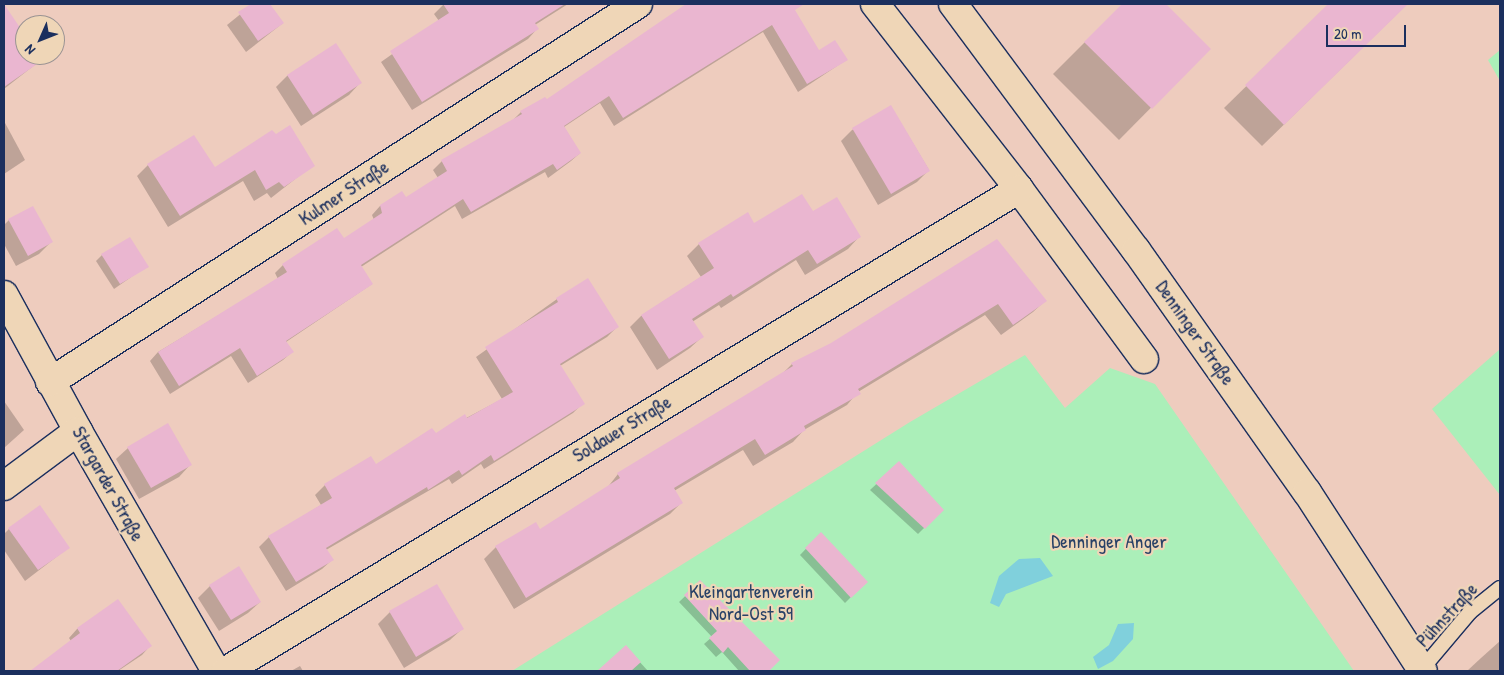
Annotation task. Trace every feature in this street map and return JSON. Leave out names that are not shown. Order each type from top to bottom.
[{"type":"street","name":"Kulmer Straße","points":[[50,382],[638,4]]},
{"type":"street","points":[[875,4],[1019,189],[1144,359]]},
{"type":"street","name":"Denninger Straße","points":[[952,4],[1136,250],[1307,492],[1423,670]]},
{"type":"street","name":"Soldauer Straße","points":[[226,671],[1019,189]]},
{"type":"street","name":"Stargarder Straße","points":[[4,295],[78,432],[216,671]]},
{"type":"street","points":[[4,486],[78,432]]},
{"type":"lane","name":"Pühnstraße","points":[[1423,670],[1470,612],[1500,588]]},
{"type":"green space","points":[[1500,50],[1500,81],[1488,60]]},
{"type":"green space","points":[[1500,349],[1500,495],[1432,409]]},
{"type":"green space","name":"Denninger Anger","points":[[1025,355],[1065,408],[1110,368],[1155,384],[1354,671],[512,671],[910,422]]},
{"type":"water","points":[[1040,558],[1053,576],[1006,594],[999,607],[990,603],[999,576],[1019,559]]},
{"type":"water","points":[[1134,623],[1133,639],[1113,661],[1098,669],[1093,657],[1109,645],[1118,624]]},
{"type":"building","points":[[4,4],[15,20],[15,65],[36,65],[4,87]]},
{"type":"building","points":[[251,4],[270,4],[284,23],[258,41],[238,12]]},
{"type":"building","points":[[443,4],[565,4],[535,23],[539,29],[422,102],[390,51],[449,13]]},
{"type":"building","points":[[686,4],[804,4],[795,10],[819,50],[835,40],[848,60],[807,84],[772,25],[623,118],[609,96],[564,126],[581,153],[557,170],[553,164],[471,212],[463,199],[361,265],[373,284],[286,341],[294,352],[257,376],[240,348],[179,386],[158,352],[287,272],[282,264],[337,228],[344,238],[382,213],[380,205],[402,191],[406,197],[447,171],[441,160],[522,114],[520,111],[545,97],[547,99]]},
{"type":"building","points":[[1122,4],[1166,4],[1211,49],[1152,109],[1084,42]]},
{"type":"building","points":[[1328,4],[1408,4],[1284,125],[1245,85]]},
{"type":"building","points":[[336,43],[362,83],[313,115],[287,75]]},
{"type":"building","points":[[891,105],[930,171],[891,194],[852,128]]},
{"type":"building","points":[[290,125],[315,166],[284,187],[279,182],[266,190],[255,170],[180,216],[147,164],[194,135],[215,167],[272,130],[276,134]]},
{"type":"building","points":[[802,194],[813,211],[837,197],[861,237],[817,264],[808,250],[733,297],[731,294],[692,319],[704,337],[669,359],[641,315],[714,268],[698,243],[748,212],[754,223]]},
{"type":"building","points":[[33,206],[53,242],[28,256],[8,219]]},
{"type":"building","points":[[130,237],[149,267],[120,284],[101,254]]},
{"type":"building","points":[[997,239],[1047,301],[1013,325],[998,304],[858,389],[861,394],[804,426],[806,430],[765,455],[755,439],[674,488],[683,503],[526,598],[495,546],[536,522],[540,529],[620,478],[617,473],[793,366],[791,363],[831,343]]},
{"type":"building","points":[[588,278],[619,327],[560,364],[585,404],[494,461],[491,455],[462,475],[459,470],[428,490],[427,487],[326,548],[334,560],[296,582],[268,536],[332,498],[324,484],[371,456],[376,464],[432,428],[436,433],[465,414],[467,418],[513,392],[485,347],[558,302],[556,298]]},
{"type":"building","points":[[168,423],[192,465],[151,488],[127,447]]},
{"type":"building","points":[[899,461],[944,510],[925,529],[875,483]]},
{"type":"building","points":[[40,505],[70,548],[38,570],[8,528]]},
{"type":"building","points":[[821,532],[868,582],[851,598],[805,548]]},
{"type":"building","points":[[239,566],[261,602],[231,620],[209,585]]},
{"type":"building","points":[[700,580],[780,660],[769,671],[750,671],[728,647],[723,653],[709,638],[717,631],[684,595]]},
{"type":"building","points":[[437,584],[464,629],[416,657],[389,611]]},
{"type":"building","points":[[118,599],[152,646],[117,671],[30,671],[80,633],[77,628]]},
{"type":"building","points":[[626,645],[641,662],[631,671],[597,671]]},
{"type":"park label","name":"Kleingartenverein Nord-Ost 59","points":[[751,603]]}]
